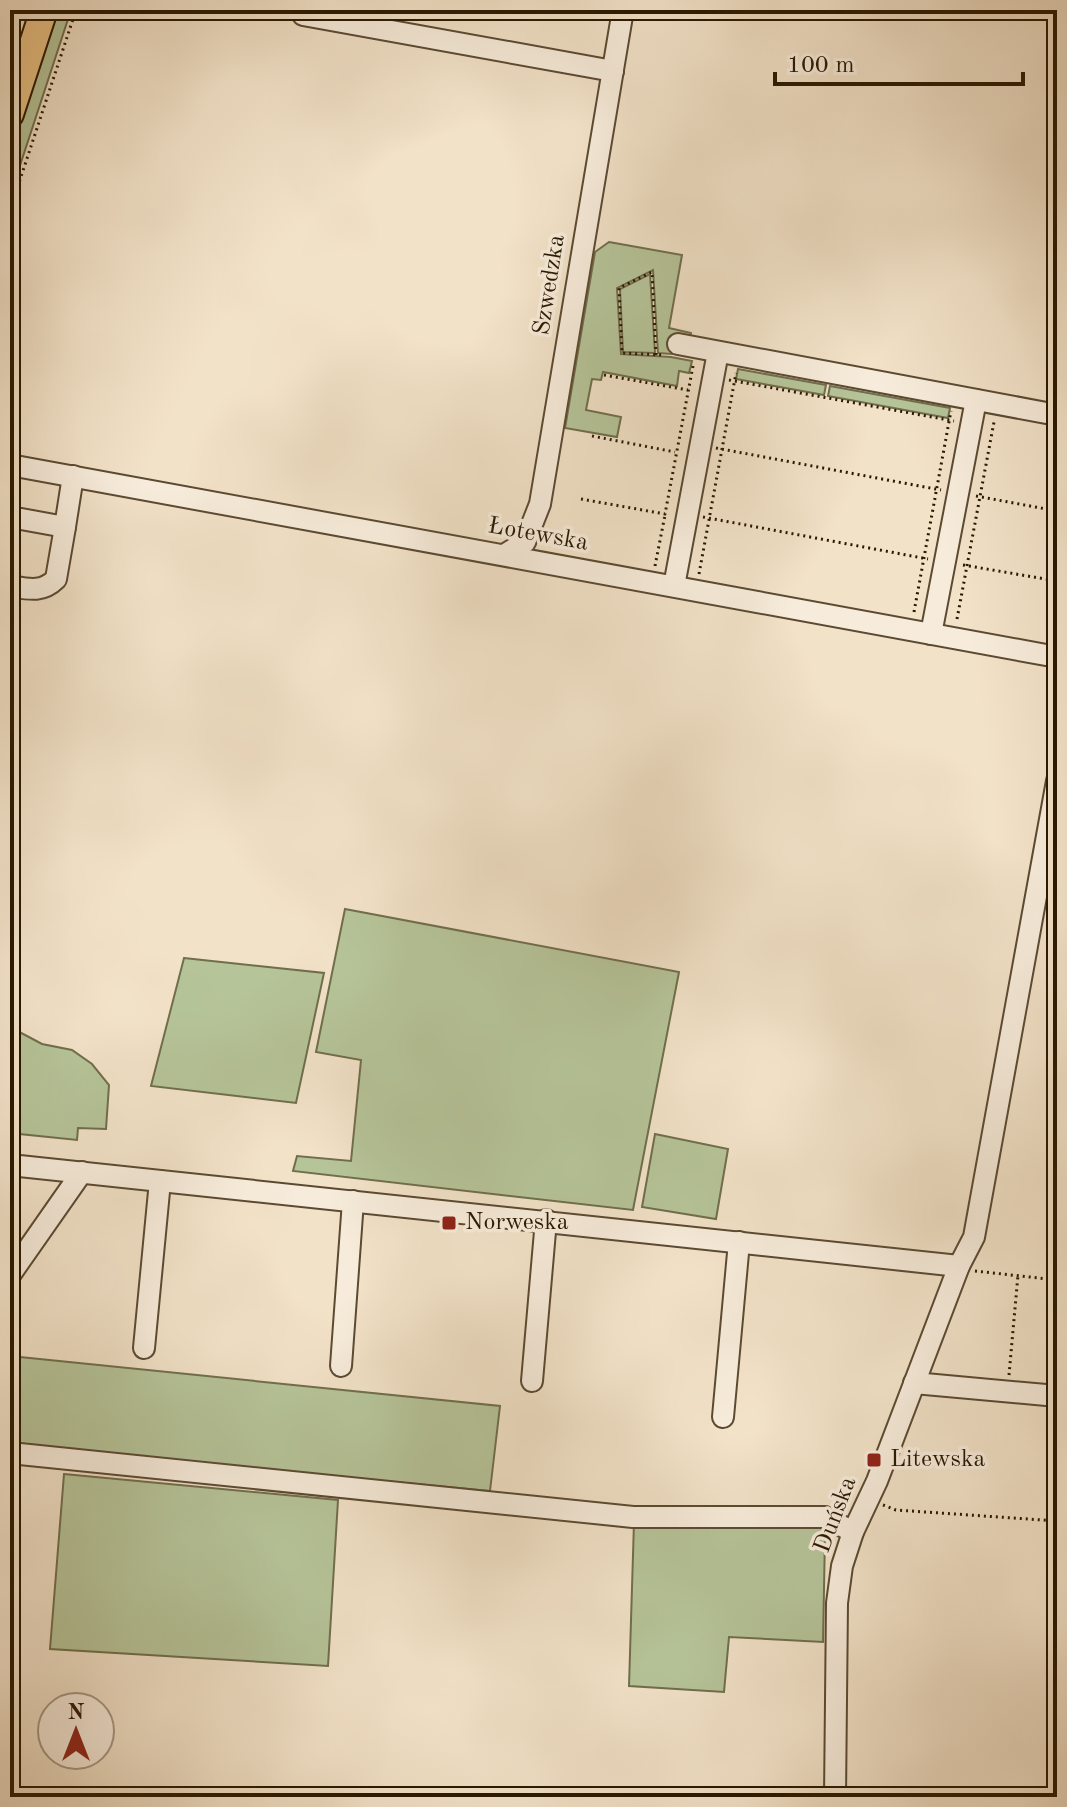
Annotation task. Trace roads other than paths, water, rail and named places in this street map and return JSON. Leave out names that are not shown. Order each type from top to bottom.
[{"type":"main road","points":[[10,114],[44,10]]},
{"type":"street","name":"Szwedzka","points":[[504,555],[525,542],[540,504],[623,10]]},
{"type":"street","points":[[303,15],[613,71]]},
{"type":"street","points":[[682,349],[728,354],[1057,415]]},
{"type":"street","points":[[674,586],[714,377],[728,354]]},
{"type":"street","points":[[931,634],[976,400]]},
{"type":"street","name":"Łotewska","points":[[10,465],[1057,657]]},
{"type":"street","points":[[10,586],[42,589],[56,579],[73,476]]},
{"type":"street","points":[[10,517],[65,527]]},
{"type":"street","points":[[10,1165],[546,1220],[965,1268],[974,1237],[1057,781]]},
{"type":"street","points":[[10,1275],[82,1172]]},
{"type":"street","points":[[144,1348],[160,1181]]},
{"type":"street","points":[[341,1366],[353,1201]]},
{"type":"street","points":[[532,1381],[546,1220]]},
{"type":"street","points":[[723,1417],[739,1242]]},
{"type":"street","name":"Duńska","points":[[835,1797],[837,1603],[842,1566],[914,1383],[965,1268]]},
{"type":"street","points":[[914,1383],[1057,1396]]},
{"type":"street","points":[[10,1453],[633,1517],[825,1517],[853,1532]]},
{"type":"place","name":"Norweska","points":[[449,1223]]},
{"type":"place","name":"Litewska","points":[[874,1460]]}]
